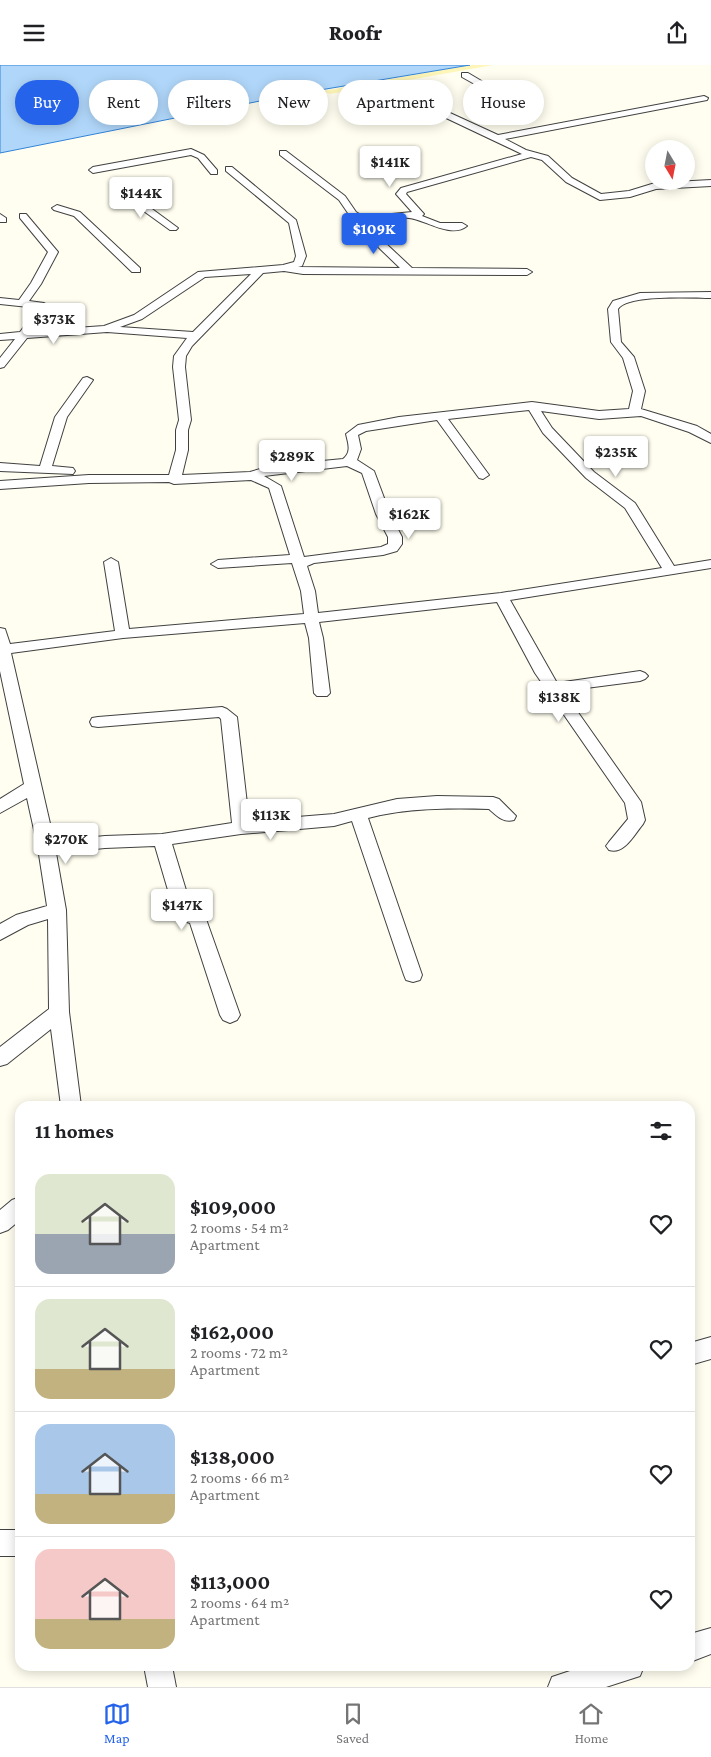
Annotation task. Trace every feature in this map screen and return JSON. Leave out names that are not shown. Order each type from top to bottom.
[{"type":"street","points":[[465,75],[474,80]]},
{"type":"street","points":[[497,138],[704,98]]},
{"type":"street","points":[[453,118],[497,138],[523,153],[545,158],[569,180],[600,197],[630,195],[664,185],[711,183]]},
{"type":"street","points":[[93,170],[191,152],[201,157],[214,172]]},
{"type":"street","points":[[283,153],[342,198],[353,214],[372,219],[419,214],[401,194],[402,191],[532,155]]},
{"type":"street","points":[[0,337],[106,329],[138,317],[202,274],[284,268],[298,264],[301,256],[292,222],[229,169]]},
{"type":"street","points":[[114,194],[135,199],[173,228]]},
{"type":"street","points":[[57,208],[77,215],[136,270]]},
{"type":"street","points":[[22,303],[36,284],[53,252],[23,216]]},
{"type":"street","points":[[414,216],[439,226],[462,226]]},
{"type":"street","points":[[372,219],[376,240],[410,271]]},
{"type":"street","points":[[284,268],[303,271],[527,272]]},
{"type":"street","points":[[174,478],[182,451],[182,430],[185,420],[180,385],[180,356],[196,335],[260,270]]},
{"type":"street","points":[[635,411],[638,391],[628,357],[616,342],[613,309],[617,303],[640,296],[711,295]]},
{"type":"street","points":[[0,301],[44,306],[43,310],[0,365]]},
{"type":"street","points":[[106,329],[117,332],[196,335]]},
{"type":"street","points":[[45,470],[61,417],[87,380]]},
{"type":"street","points":[[532,405],[547,430],[584,469],[630,506],[670,570]]},
{"type":"street","points":[[347,462],[353,457],[355,449],[352,438],[355,430],[399,421],[532,405],[599,415],[635,411],[672,421],[711,439]]},
{"type":"street","points":[[440,416],[483,475]]},
{"type":"street","points":[[0,485],[88,479],[251,476],[270,470],[347,462],[357,464],[368,471],[383,514],[395,537],[395,544],[392,548],[382,551],[298,561],[218,564]]},
{"type":"street","points":[[0,467],[174,478]]},
{"type":"street","points":[[251,476],[265,480],[275,486],[308,591],[316,638],[322,693]]},
{"type":"street","points":[[111,562],[122,634]]},
{"type":"street","points":[[1,649],[122,634],[204,629],[311,617],[371,613],[502,597],[711,564]]},
{"type":"street","points":[[502,597],[542,673],[633,801],[637,821],[615,846]]},
{"type":"street","points":[[0,632],[6,704],[32,787],[47,848],[57,910],[59,1012],[70,1101]]},
{"type":"street","points":[[553,688],[640,676]]},
{"type":"street","points":[[98,722],[222,712],[229,717],[241,828]]},
{"type":"street","points":[[0,807],[32,787]]},
{"type":"street","points":[[47,848],[105,842],[162,840],[241,828],[334,819],[397,805],[470,801],[493,803],[508,816]]},
{"type":"street","points":[[358,813],[413,975]]},
{"type":"street","points":[[162,840],[184,914],[197,919],[230,1015]]},
{"type":"street","points":[[0,933],[22,920],[57,910]]},
{"type":"street","points":[[0,1058],[59,1012]]},
{"type":"street","points":[[0,1223],[15,1211]]},
{"type":"street","points":[[695,1353],[711,1348]]},
{"type":"street","points":[[0,1543],[15,1543]]},
{"type":"street","points":[[695,1646],[711,1641]]},
{"type":"street","points":[[159,1671],[162,1687]]},
{"type":"street","points":[[562,1687],[614,1671]]},
{"type":"sand","points":[[470,65],[493,65],[409,80],[385,80]]},
{"type":"sand","points":[[338,88],[338,93],[330,94],[328,90]]},
{"type":"water","points":[[0,65],[470,65],[380,80],[338,80],[338,87],[328,89],[328,80],[259,80],[259,101],[249,103],[249,80],[168,80],[168,119],[158,121],[158,80],[89,80],[89,125],[140,125],[0,153]]}]
